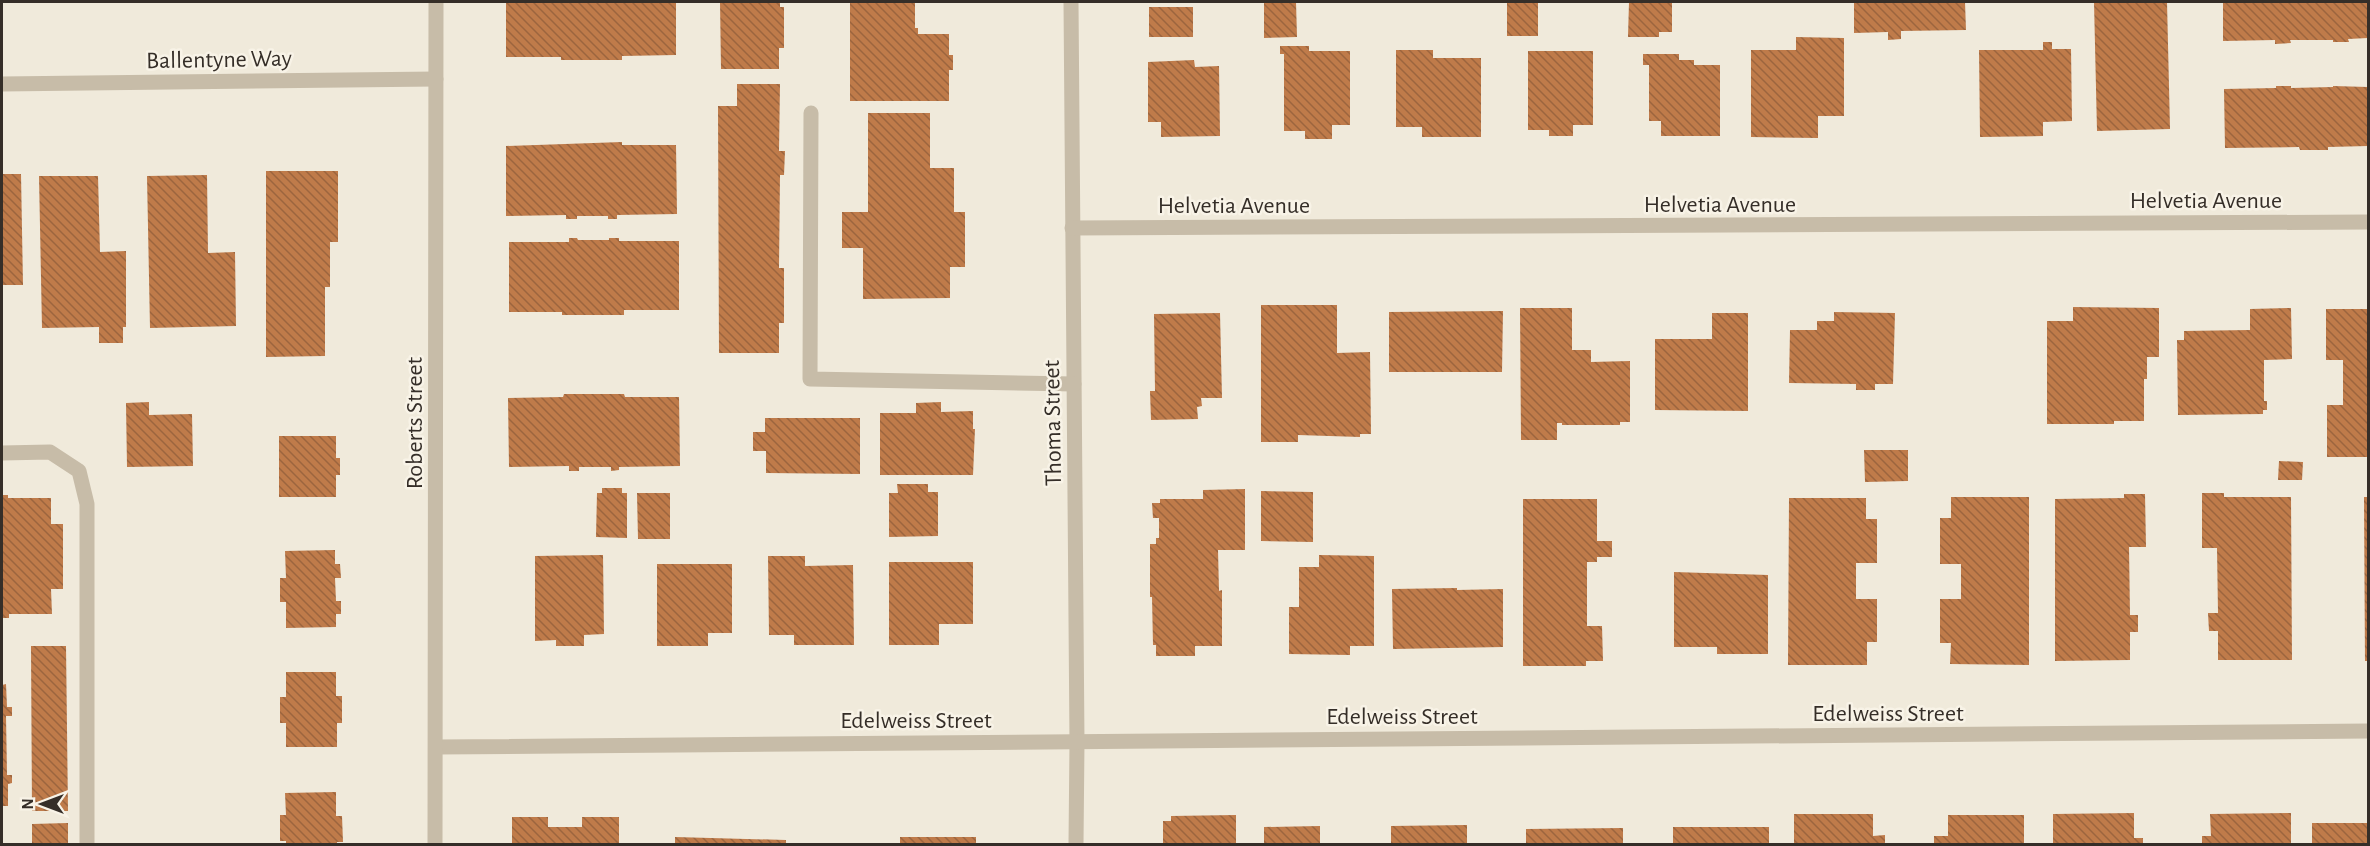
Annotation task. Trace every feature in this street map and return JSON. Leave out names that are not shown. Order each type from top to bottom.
[{"type":"street","name":"Roberts Street","points":[[435,844],[436,2]]},
{"type":"street","name":"Thoma Street","points":[[1071,2],[1076,844]]},
{"type":"street","name":"Ballentyne Way","points":[[2,84],[436,79]]},
{"type":"street","points":[[811,112],[810,380],[1074,384]]},
{"type":"street","name":"Helvetia Avenue","points":[[1072,228],[2368,222]]},
{"type":"street","points":[[2,453],[50,452],[79,471],[87,504],[87,844]]},
{"type":"street","name":"Edelweiss Street","points":[[436,747],[2368,731]]},
{"type":"building","points":[[506,2],[676,2],[676,55],[622,56],[622,60],[506,57]]},
{"type":"building","points":[[720,2],[780,2],[780,7],[784,7],[784,48],[779,48],[779,69],[721,69]]},
{"type":"building","points":[[1264,2],[1296,2],[1297,37],[1264,38]]},
{"type":"building","points":[[1507,2],[1538,2],[1538,36],[1507,36]]},
{"type":"building","points":[[1629,2],[1672,2],[1672,32],[1659,32],[1659,37],[1628,37]]},
{"type":"building","points":[[1854,2],[1965,2],[1966,30],[1901,31],[1901,39],[1888,40],[1888,32],[1854,33]]},
{"type":"building","points":[[2094,2],[2167,2],[2170,129],[2097,131]]},
{"type":"building","points":[[2223,2],[2368,2],[2368,38],[2348,39],[2349,42],[2290,40],[2291,43],[2275,44],[2275,40],[2223,41]]},
{"type":"building","points":[[850,3],[915,3],[915,28],[918,28],[918,34],[949,34],[949,55],[953,55],[953,70],[949,70],[949,101],[850,101]]},
{"type":"building","points":[[1149,7],[1193,7],[1193,37],[1149,37]]},
{"type":"building","points":[[1796,37],[1844,38],[1844,116],[1818,116],[1818,138],[1751,137],[1751,50],[1796,50]]},
{"type":"building","points":[[2043,42],[2052,42],[2052,49],[2071,49],[2072,121],[2043,122],[2043,136],[1980,137],[1979,50],[2043,50]]},
{"type":"building","points":[[1280,46],[1309,46],[1309,51],[1350,51],[1350,125],[1332,125],[1332,139],[1305,139],[1305,131],[1284,131],[1284,54],[1280,54]]},
{"type":"building","points":[[1396,50],[1433,50],[1433,58],[1481,58],[1481,137],[1422,137],[1422,127],[1396,127]]},
{"type":"building","points":[[1528,51],[1593,51],[1593,125],[1573,125],[1573,136],[1549,136],[1549,130],[1528,130]]},
{"type":"building","points":[[1643,54],[1679,54],[1679,60],[1694,60],[1694,65],[1720,65],[1720,136],[1661,136],[1661,121],[1649,121],[1649,65],[1643,65]]},
{"type":"building","points":[[1194,60],[1195,67],[1219,66],[1220,136],[1161,137],[1161,122],[1148,122],[1148,62]]},
{"type":"building","points":[[737,84],[780,84],[779,151],[785,151],[784,175],[780,175],[779,268],[784,268],[784,323],[779,323],[779,353],[719,353],[718,106],[737,106]]},
{"type":"building","points":[[2276,86],[2291,86],[2291,88],[2368,87],[2368,146],[2328,147],[2328,150],[2300,150],[2299,147],[2225,148],[2224,89],[2276,88]]},
{"type":"building","points":[[868,113],[930,113],[930,168],[954,168],[954,212],[965,212],[965,267],[950,267],[950,298],[863,299],[863,248],[842,248],[842,212],[868,212]]},
{"type":"building","points":[[622,142],[622,145],[676,145],[677,214],[617,215],[617,219],[608,219],[608,216],[577,216],[577,219],[566,219],[566,215],[506,216],[506,146]]},
{"type":"building","points":[[266,171],[338,171],[338,242],[330,242],[330,287],[325,287],[325,356],[266,357]]},
{"type":"building","points":[[2,174],[21,174],[23,285],[2,285]]},
{"type":"building","points":[[207,175],[208,253],[235,252],[236,326],[150,328],[147,176]]},
{"type":"building","points":[[39,176],[98,176],[100,252],[126,251],[126,327],[123,327],[123,343],[99,343],[99,327],[42,328]]},
{"type":"building","points":[[569,238],[679,241],[679,310],[624,310],[624,315],[509,312],[509,242],[569,242]]},
{"type":"building","points":[[1261,305],[1337,305],[1337,353],[1370,352],[1371,434],[1360,434],[1360,437],[1298,435],[1298,442],[1261,442]]},
{"type":"building","points":[[2073,307],[2159,308],[2159,357],[2147,357],[2147,379],[2144,379],[2144,421],[2114,421],[2114,424],[2047,424],[2047,321],[2073,321]]},
{"type":"building","points":[[1520,308],[1572,308],[1572,350],[1591,350],[1591,362],[1630,361],[1630,422],[1620,422],[1620,425],[1562,425],[1562,423],[1557,423],[1557,440],[1521,440]]},
{"type":"building","points":[[2291,308],[2292,359],[2264,360],[2264,401],[2267,401],[2267,410],[2263,410],[2263,414],[2178,415],[2177,340],[2184,340],[2184,331],[2250,330],[2250,309]]},
{"type":"building","points":[[2326,309],[2368,309],[2368,457],[2327,457],[2327,405],[2343,405],[2343,360],[2326,360]]},
{"type":"building","points":[[1503,311],[1502,372],[1389,372],[1389,312]]},
{"type":"building","points":[[1834,312],[1895,313],[1893,384],[1875,384],[1875,390],[1856,390],[1856,384],[1789,383],[1790,330],[1817,330],[1817,321],[1834,321]]},
{"type":"building","points":[[1220,313],[1222,398],[1201,398],[1202,406],[1197,407],[1198,419],[1151,420],[1150,391],[1155,391],[1154,314]]},
{"type":"building","points":[[1712,313],[1748,313],[1748,411],[1655,410],[1655,339],[1712,339]]},
{"type":"building","points":[[564,394],[679,397],[680,466],[619,467],[619,470],[611,471],[611,467],[579,467],[579,471],[569,471],[569,466],[509,467],[508,398],[563,397]]},
{"type":"building","points":[[149,402],[149,415],[192,414],[193,466],[127,467],[126,403]]},
{"type":"building","points":[[941,402],[941,412],[973,411],[973,429],[975,429],[973,475],[880,475],[880,413],[916,413],[916,403]]},
{"type":"building","points":[[765,418],[860,418],[860,474],[766,473],[766,451],[753,451],[753,432],[765,432]]},
{"type":"building","points":[[279,436],[336,436],[336,458],[340,458],[340,475],[336,475],[336,497],[279,497]]},
{"type":"building","points":[[1864,450],[1908,450],[1908,481],[1865,482]]},
{"type":"building","points":[[2279,461],[2303,462],[2302,480],[2278,480]]},
{"type":"building","points":[[897,484],[928,484],[928,492],[938,492],[938,536],[889,537],[889,493],[898,493]]},
{"type":"building","points":[[602,488],[622,488],[622,493],[627,493],[627,538],[596,537],[597,493],[602,493]]},
{"type":"building","points":[[1245,489],[1245,550],[1218,550],[1219,591],[1222,590],[1222,646],[1195,646],[1195,656],[1156,656],[1156,645],[1153,645],[1152,597],[1150,597],[1150,544],[1156,544],[1156,538],[1159,538],[1159,518],[1153,518],[1152,503],[1160,503],[1160,499],[1203,499],[1203,490]]},
{"type":"building","points":[[1261,491],[1313,492],[1313,542],[1261,541]]},
{"type":"building","points":[[637,493],[670,493],[670,539],[638,539]]},
{"type":"building","points":[[2202,493],[2224,493],[2224,497],[2291,497],[2292,660],[2218,660],[2218,631],[2209,631],[2208,613],[2218,613],[2217,548],[2202,548]]},
{"type":"building","points":[[2124,494],[2145,494],[2146,547],[2129,547],[2130,615],[2138,615],[2138,632],[2130,632],[2130,660],[2055,661],[2055,499],[2124,498]]},
{"type":"building","points":[[2,495],[8,495],[8,498],[51,498],[51,524],[63,524],[63,589],[51,589],[52,614],[9,614],[9,618],[2,618]]},
{"type":"building","points":[[1951,497],[2029,497],[2029,665],[1950,664],[1951,643],[1940,643],[1940,599],[1961,599],[1961,564],[1940,564],[1940,518],[1951,518]]},
{"type":"building","points":[[2364,497],[2368,497],[2368,661],[2365,661]]},
{"type":"building","points":[[1789,498],[1866,498],[1866,519],[1877,519],[1877,563],[1856,563],[1856,599],[1877,599],[1877,642],[1867,642],[1867,665],[1788,665]]},
{"type":"building","points":[[1523,499],[1597,499],[1597,541],[1612,541],[1612,557],[1597,557],[1597,562],[1587,562],[1587,626],[1602,626],[1603,661],[1586,661],[1586,666],[1523,666]]},
{"type":"building","points":[[335,550],[335,564],[340,564],[341,578],[335,578],[336,601],[341,601],[341,614],[336,614],[336,627],[286,628],[286,602],[280,602],[280,578],[286,578],[285,551]]},
{"type":"building","points":[[603,555],[604,634],[584,635],[584,646],[556,646],[556,640],[535,641],[535,556]]},
{"type":"building","points":[[1319,555],[1374,556],[1374,646],[1350,646],[1350,655],[1289,654],[1289,607],[1299,607],[1299,567],[1319,567]]},
{"type":"building","points":[[768,556],[805,556],[805,566],[853,565],[854,645],[794,645],[794,635],[769,635]]},
{"type":"building","points":[[889,562],[973,562],[973,624],[939,624],[939,645],[889,645]]},
{"type":"building","points":[[657,564],[732,564],[732,633],[708,633],[708,646],[657,646]]},
{"type":"building","points":[[1674,572],[1768,575],[1768,654],[1717,654],[1717,647],[1674,647]]},
{"type":"building","points":[[1457,588],[1457,590],[1503,589],[1503,647],[1393,649],[1392,589]]},
{"type":"building","points":[[31,646],[66,646],[68,811],[32,811]]},
{"type":"building","points":[[286,672],[336,672],[336,696],[342,696],[342,723],[337,723],[337,747],[286,747],[286,723],[280,723],[280,697],[286,697]]},
{"type":"building","points":[[6,684],[7,707],[12,707],[12,716],[6,716],[7,775],[12,775],[12,783],[8,784],[8,806],[2,806],[2,685]]},
{"type":"building","points":[[336,792],[336,816],[342,816],[343,842],[286,844],[286,841],[280,841],[280,815],[286,815],[285,793]]},
{"type":"building","points":[[2134,813],[2134,838],[2143,838],[2143,844],[2053,844],[2053,814]]},
{"type":"building","points":[[2291,813],[2291,844],[2202,844],[2202,836],[2211,836],[2210,814]]},
{"type":"building","points":[[1794,814],[1873,814],[1873,836],[1885,835],[1885,844],[1794,844]]},
{"type":"building","points":[[1236,815],[1236,844],[1163,844],[1163,821],[1171,821],[1171,816]]},
{"type":"building","points":[[1948,815],[2024,815],[2024,844],[1934,844],[1934,836],[1948,836]]},
{"type":"building","points":[[512,817],[548,817],[548,827],[582,827],[582,817],[619,817],[619,844],[512,844]]},
{"type":"building","points":[[68,823],[68,844],[32,844],[32,824]]},
{"type":"building","points":[[2312,823],[2368,823],[2368,844],[2312,844]]},
{"type":"building","points":[[1467,825],[1467,844],[1391,844],[1391,826]]},
{"type":"building","points":[[1320,826],[1320,844],[1264,844],[1264,827]]},
{"type":"building","points":[[1673,827],[1769,827],[1769,844],[1673,844]]},
{"type":"building","points":[[1623,828],[1623,844],[1526,844],[1526,829]]},
{"type":"building","points":[[675,837],[786,840],[786,844],[675,844]]},
{"type":"building","points":[[900,837],[976,837],[976,844],[900,844]]}]
